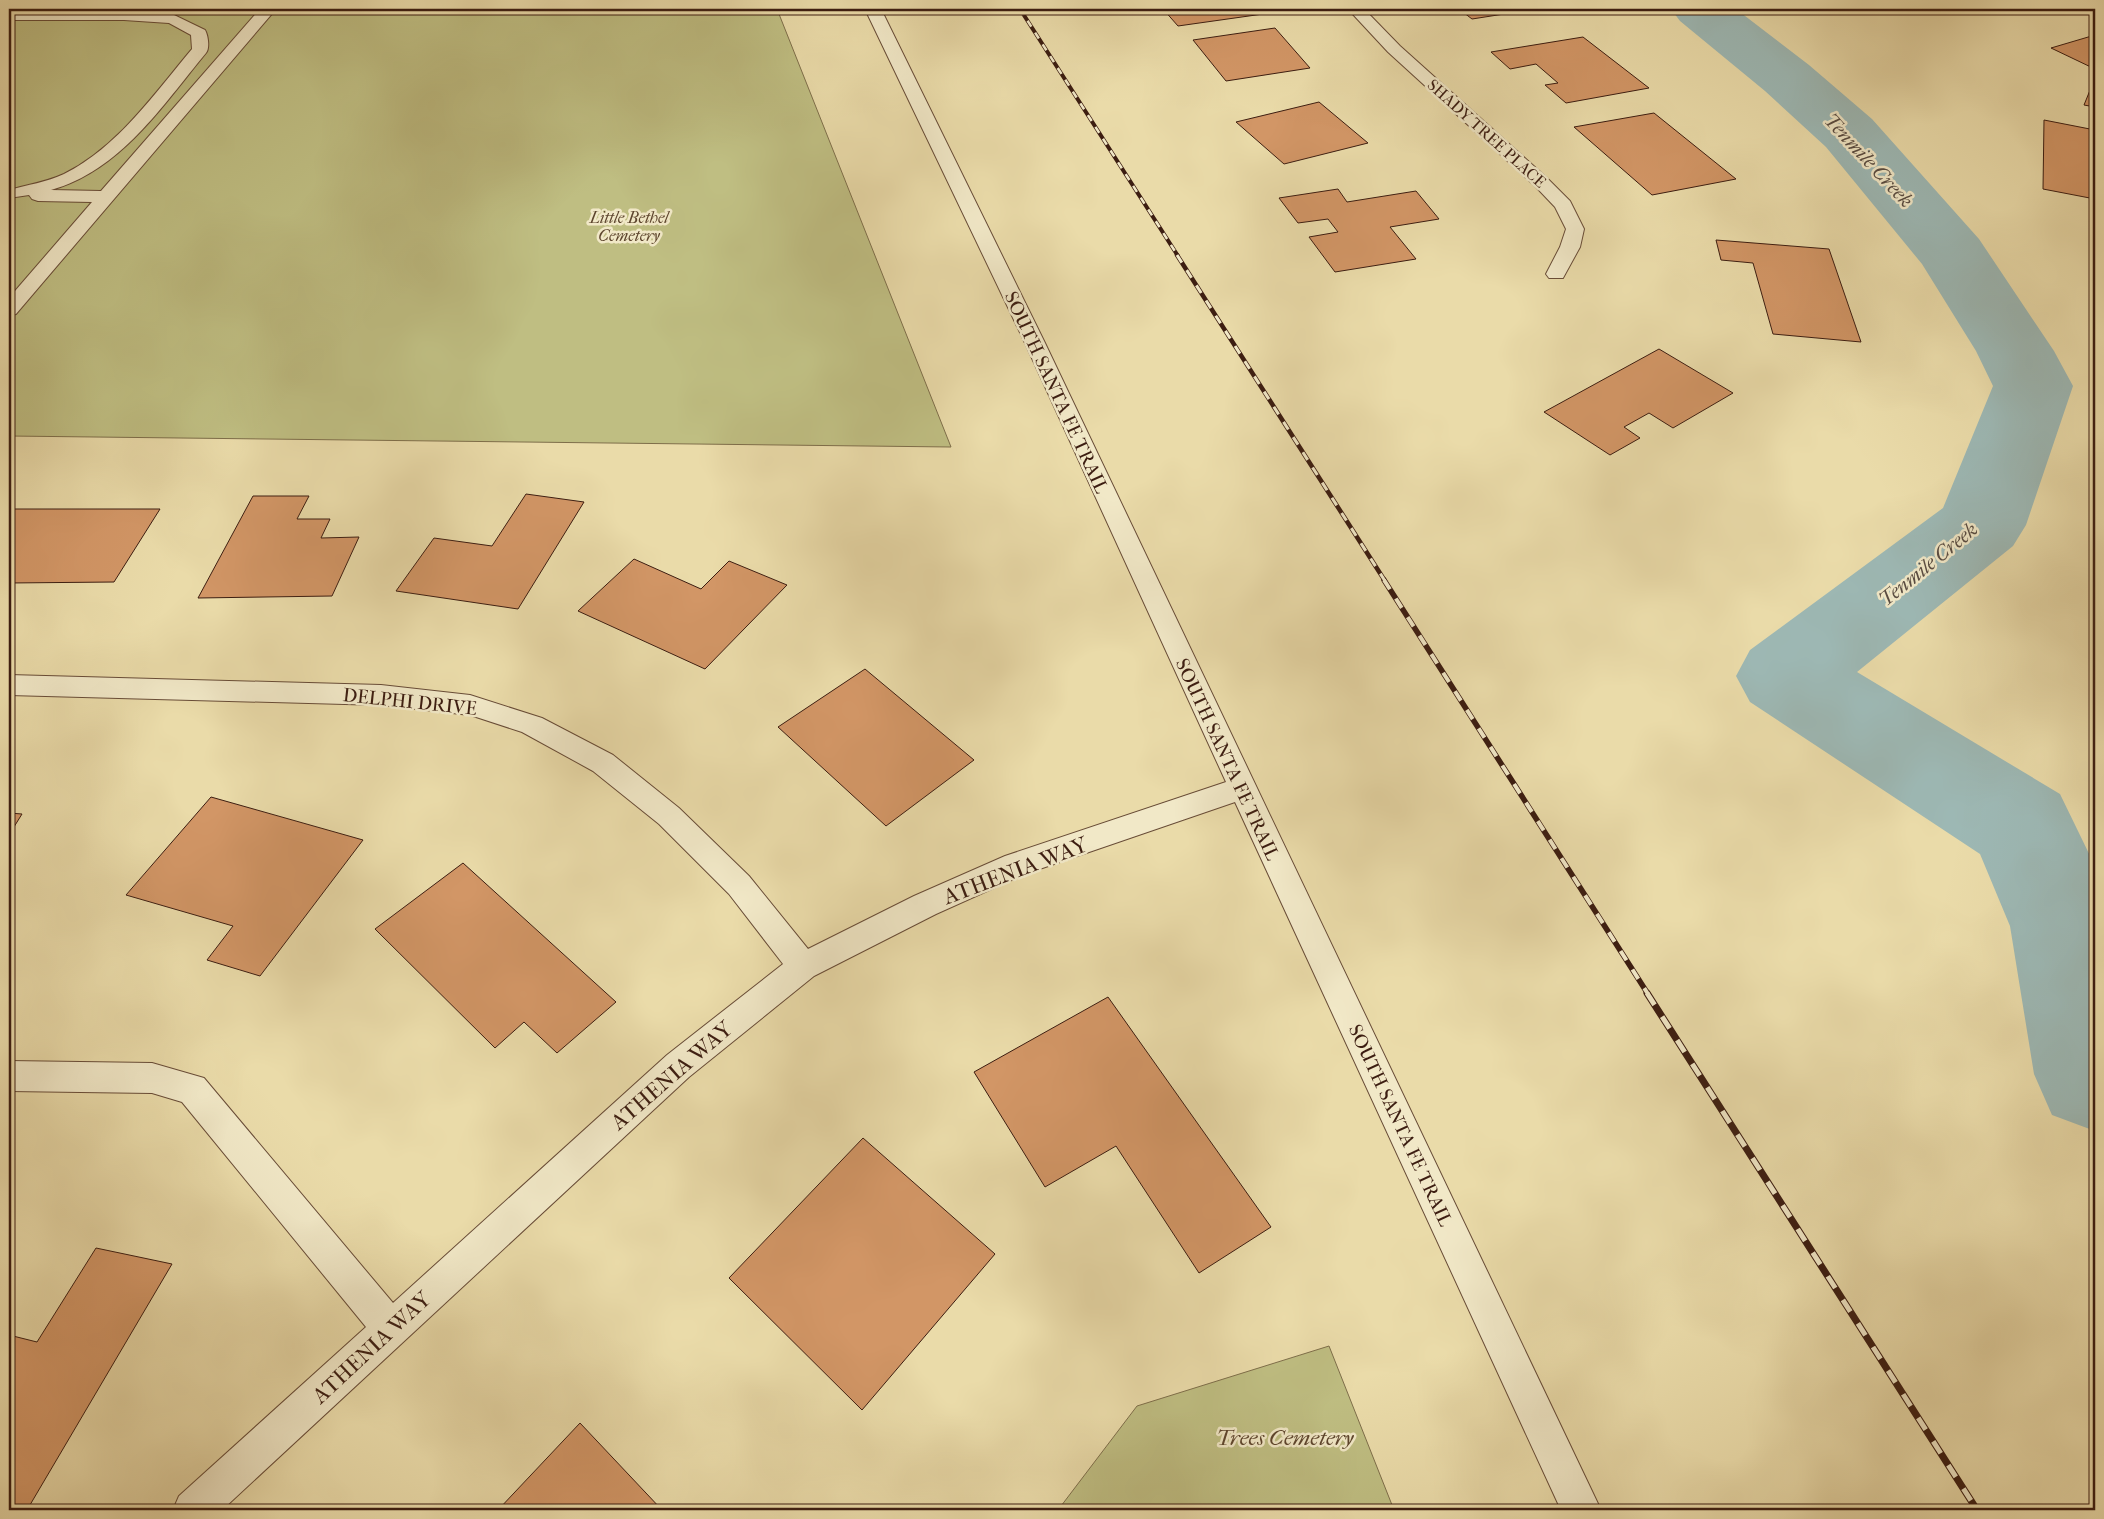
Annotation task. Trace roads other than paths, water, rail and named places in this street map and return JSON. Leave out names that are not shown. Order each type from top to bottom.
[{"type":"street","points":[[9,310],[268,9]]},
{"type":"street","name":"SOUTH SANTA FE TRAIL","points":[[872,9],[1035,343],[1581,1510]]},
{"type":"street","name":"SHADY TREE PLACE","points":[[1356,9],[1394,49],[1541,182],[1563,205],[1575,229],[1570,247],[1556,274]]},
{"type":"street","points":[[9,15],[124,15],[172,19],[199,33],[200,50],[119,144],[97,162],[67,178],[11,194]]},
{"type":"street","points":[[11,194],[106,197]]},
{"type":"street","name":"DELPHI DRIVE","points":[[9,686],[382,695],[470,705],[532,724],[603,763],[669,816],[739,885],[803,966]]},
{"type":"street","name":"ATHENIA WAY","points":[[193,1510],[678,1066],[803,966],[925,905],[1015,865],[1242,788]]},
{"type":"street","points":[[9,1076],[152,1078],[192,1089],[391,1329]]},
{"type":"waterway","name":"Tenmile Creek","points":[[1700,9],[1787,78],[1849,133],[1953,254],[2015,351],[2033,386],[1981,525],[1785,676],[2022,825],[2067,926],[2095,1074]]},
{"type":"railway","points":[[1020,9],[1178,256]]},
{"type":"railway","points":[[1177,255],[1385,581]]},
{"type":"railway","points":[[1384,580],[1648,994]]},
{"type":"railway","points":[[1647,993],[1977,1510]]},
{"type":"park label","name":"Little Bethel Cemetery","points":[[629,226]]},
{"type":"park label","name":"Trees Cemetery","points":[[1285,1437]]}]
